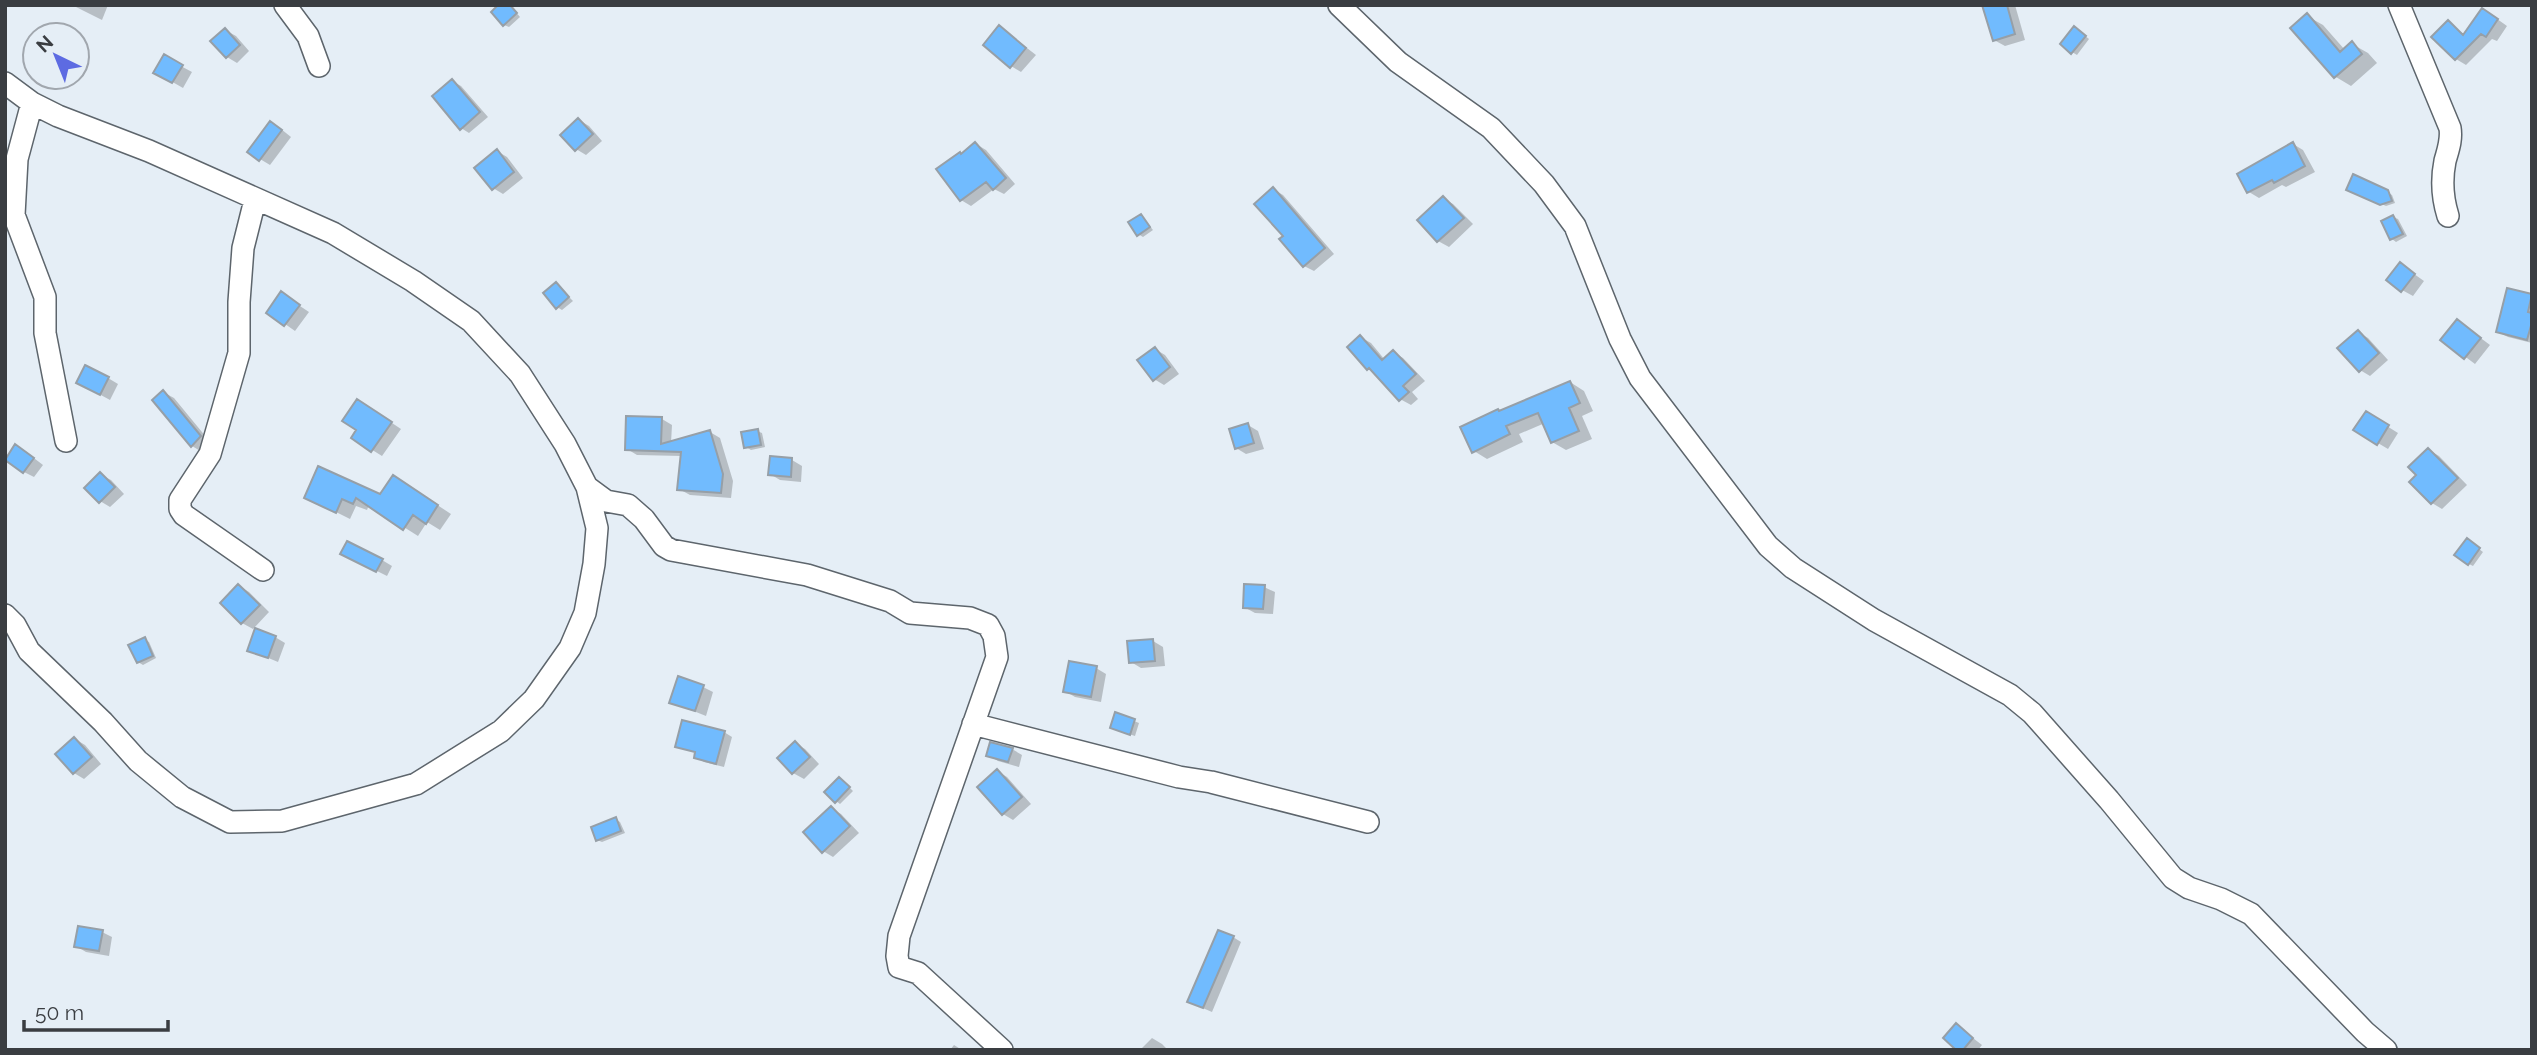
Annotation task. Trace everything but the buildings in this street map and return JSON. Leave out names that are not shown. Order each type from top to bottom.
[{"type":"street","points":[[285,5],[308,36],[319,66]]},
{"type":"street","points":[[1339,5],[1398,62],[1491,128],[1544,184],[1575,226],[1620,339],[1640,377],[1768,546],[1793,568],[1874,620],[2010,695],[2032,713],[2173,878],[2189,888],[2221,899],[2251,914],[2365,1032],[2386,1050]]},
{"type":"street","points":[[2399,5],[2450,128],[2442,178],[2442,195],[2448,216]]},
{"type":"street","points":[[5,83],[32,103],[58,116],[149,151],[333,233],[413,281],[471,321],[520,374],[565,444],[587,487],[597,528],[585,613],[570,648],[534,699],[501,731],[416,784],[282,821],[230,821],[182,797],[138,761],[103,722],[29,650],[15,625],[5,615]]},
{"type":"street","points":[[32,103],[17,159],[14,215],[45,297],[45,333],[66,441]]},
{"type":"street","points":[[255,200],[243,248],[239,353],[210,454],[180,500],[180,509],[184,515],[263,570]]},
{"type":"street","points":[[587,487],[606,501],[628,505],[644,519],[664,546],[671,550],[807,575],[890,601],[911,613],[970,618],[988,625],[994,636],[997,657],[900,936],[897,956],[899,967],[918,974],[1002,1050]]},
{"type":"street","points":[[973,724],[1368,822]]}]
